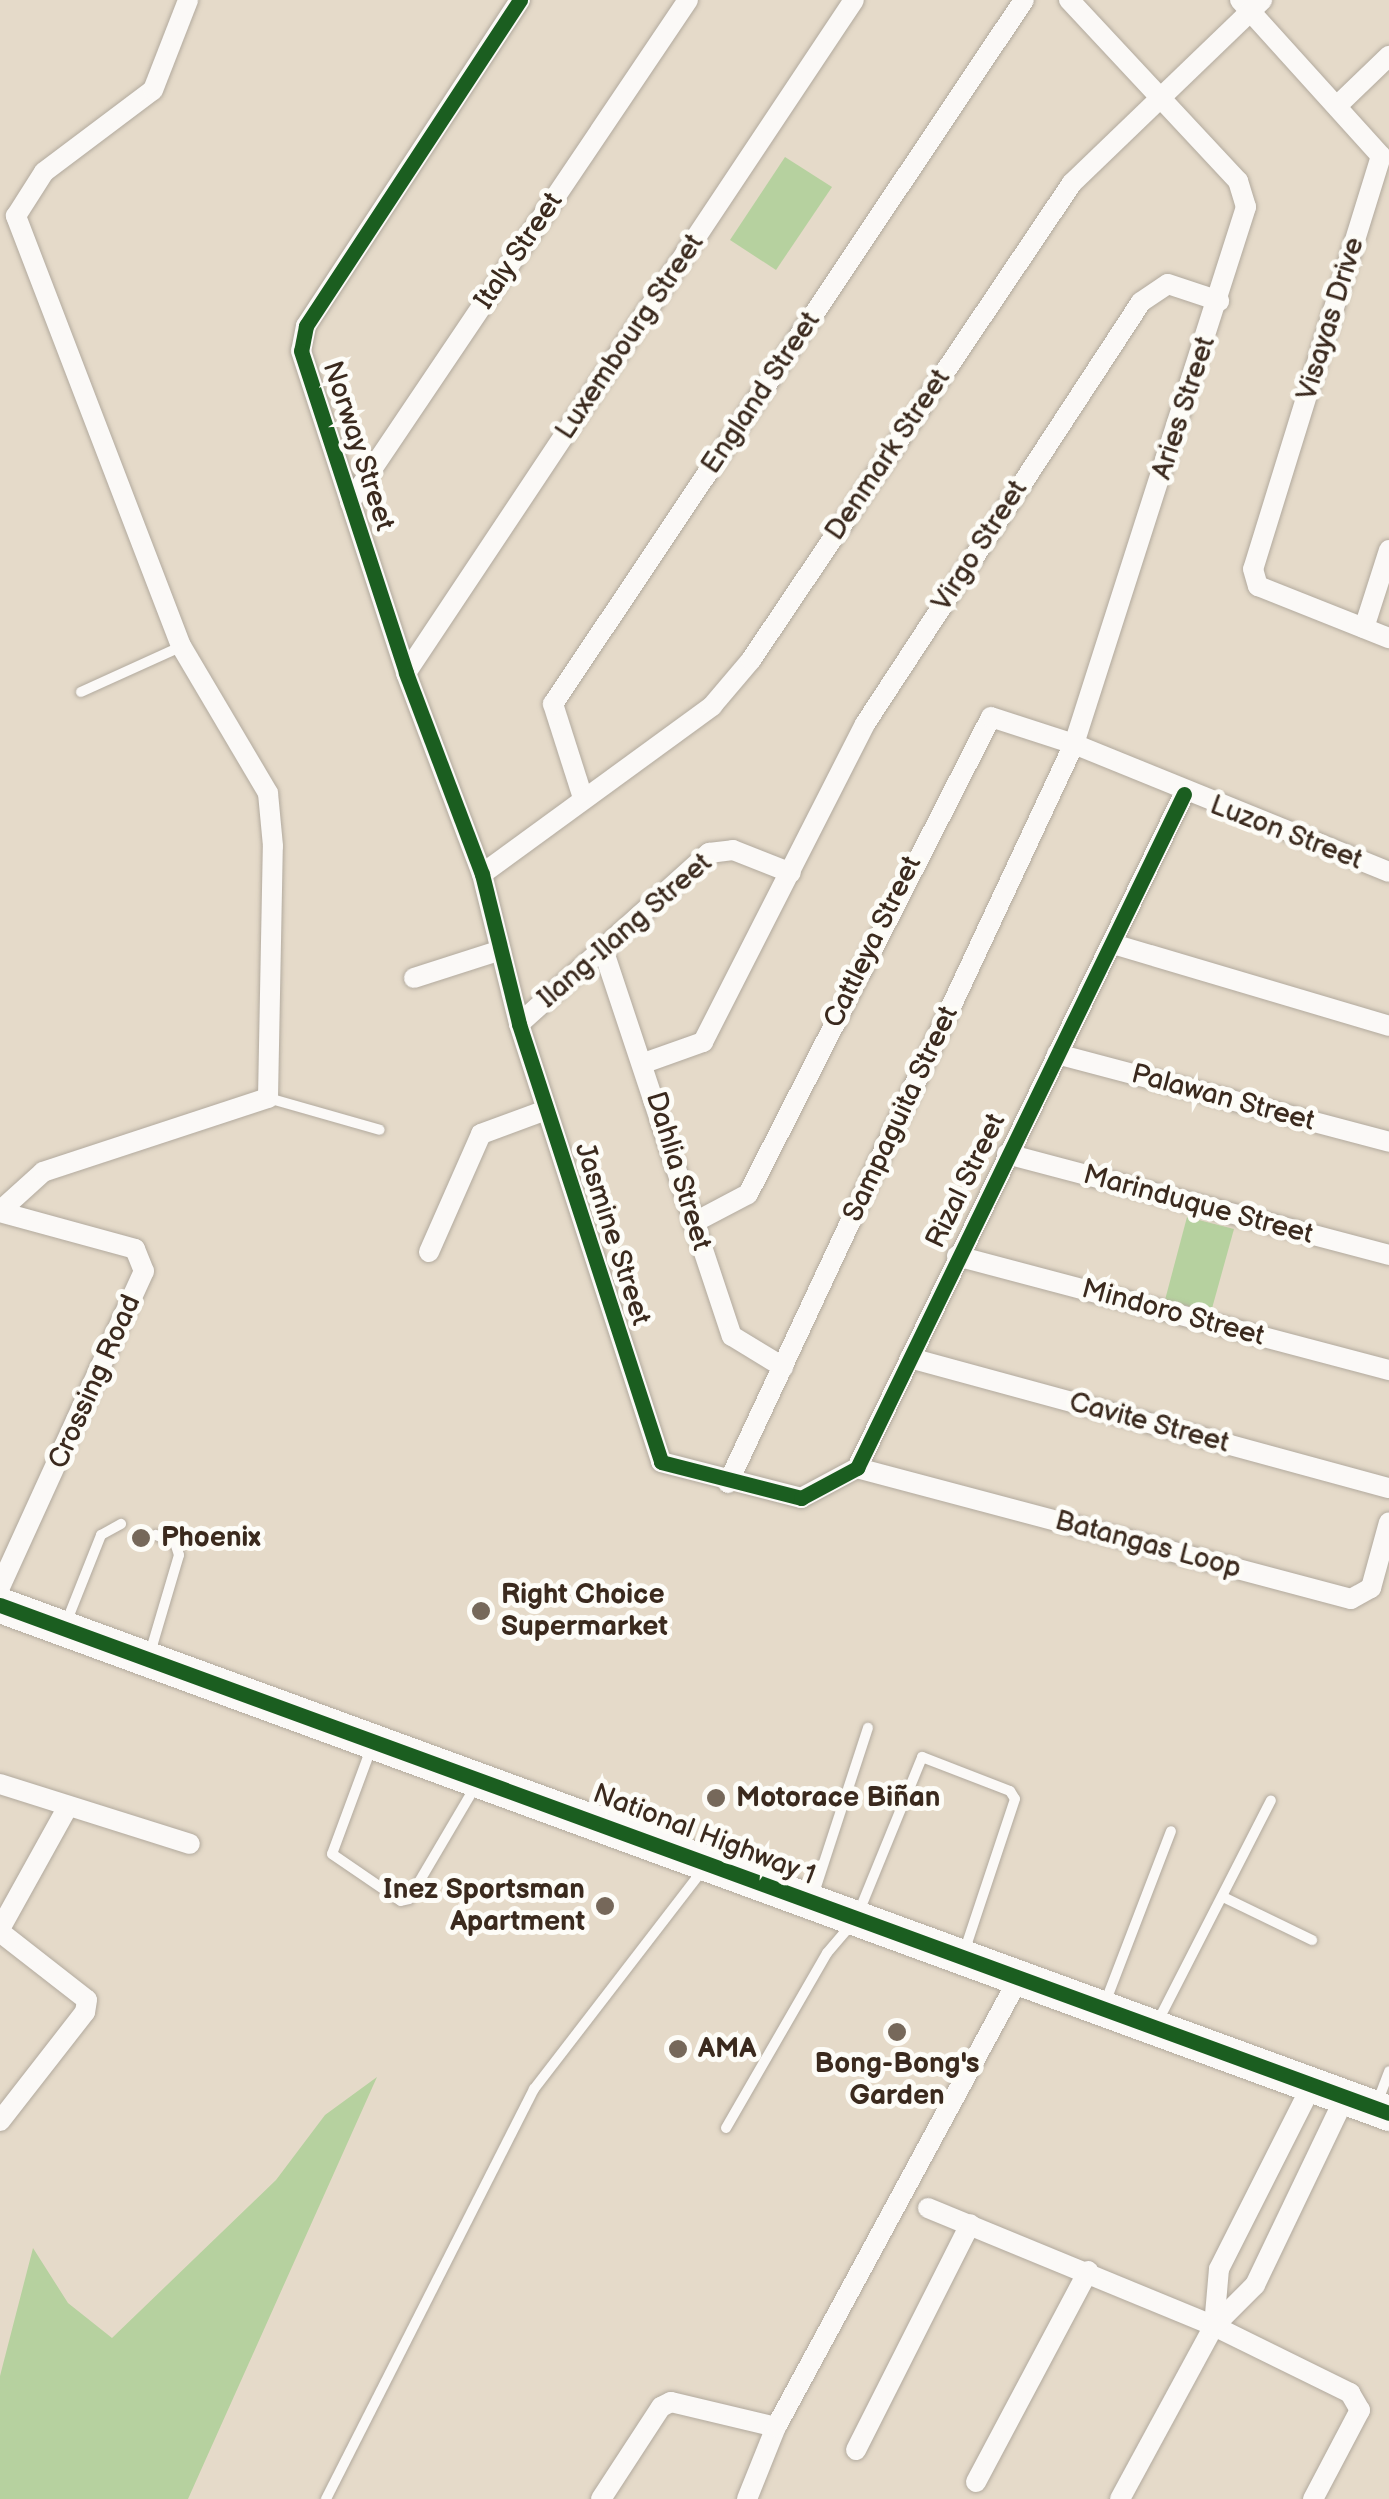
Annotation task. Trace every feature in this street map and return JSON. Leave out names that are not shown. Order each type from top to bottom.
[{"type":"highway","name":"National Highway 1","points":[[0,1605],[1355,2101]]},
{"type":"street","points":[[0,1212],[43,1172],[268,1098],[273,846],[268,793],[181,646],[16,216],[44,172],[154,90],[188,0]]},
{"type":"street","name":"Norway Street","points":[[498,952],[482,874],[406,673],[300,350],[306,326],[520,0]]},
{"type":"street","name":"Italy Street","points":[[350,502],[688,0]]},
{"type":"street","name":"Luxembourg Street","points":[[406,673],[854,0]]},
{"type":"street","name":"England Street","points":[[584,798],[554,704],[1024,0]]},
{"type":"street","points":[[1069,0],[1159,96]]},
{"type":"street","name":"Denmark Street","points":[[482,874],[712,706],[751,660],[1072,182],[1251,4]]},
{"type":"street","name":"Visayas Drive","points":[[1251,4],[1381,156],[1253,570],[1258,586],[1364,628]]},
{"type":"street","points":[[1338,104],[1389,56]]},
{"type":"street","name":"Aries Street","points":[[1074,744],[1218,301],[1244,194],[1159,96]]},
{"type":"street","name":"Virgo Street","points":[[790,872],[876,708],[1141,302],[1168,284],[1218,301]]},
{"type":"street","points":[[1389,550],[1364,628],[1389,638]]},
{"type":"street","name":"Cattleya Street","points":[[693,1222],[748,1194],[984,721],[1001,718],[1074,744]]},
{"type":"street","name":"Luzon Street","points":[[1074,744],[1184,794],[1389,872]]},
{"type":"street","name":"Sampaguita Street","points":[[728,1483],[1074,744]]},
{"type":"street","name":"Rizal Street","points":[[856,1468],[1184,794]]},
{"type":"street","name":"Ilang-Ilang Street","points":[[519,1024],[720,848],[790,872]]},
{"type":"street","points":[[644,1064],[703,1042],[790,872]]},
{"type":"street","points":[[1113,944],[1389,1026]]},
{"type":"street","name":"Dahlia Street","points":[[604,949],[732,1336],[783,1367]]},
{"type":"street","points":[[414,978],[498,952]]},
{"type":"street","name":"Jasmine Street","points":[[498,952],[655,1452],[670,1468],[728,1483]]},
{"type":"street","name":"Palawan Street","points":[[1057,1054],[1389,1142]]},
{"type":"street","points":[[430,1252],[481,1134],[546,1110]]},
{"type":"street","name":"Marinduque Street","points":[[1007,1154],[1389,1255]]},
{"type":"street","name":"Crossing Road","points":[[0,1212],[135,1249],[144,1270],[0,1587]]},
{"type":"street","name":"Mindoro Street","points":[[957,1256],[1389,1370]]},
{"type":"street","name":"Cavite Street","points":[[910,1358],[1389,1488]]},
{"type":"street","points":[[728,1483],[801,1498],[856,1468]]},
{"type":"street","name":"Batangas Loop","points":[[856,1468],[1351,1599],[1371,1588],[1389,1522]]},
{"type":"street","points":[[0,1784],[66,1810],[190,1844]]},
{"type":"street","points":[[0,2121],[84,2012],[87,2000],[0,1930],[66,1810]]},
{"type":"street","points":[[747,2499],[776,2427],[1018,1978]]},
{"type":"street","points":[[1214,2326],[1219,2269],[1355,2101]]},
{"type":"street","points":[[1120,2499],[1214,2326],[1255,2285],[1355,2101]]},
{"type":"street","points":[[928,2208],[1214,2326],[1358,2400],[1360,2410],[1313,2499]]},
{"type":"street","points":[[856,2450],[970,2224]]},
{"type":"street","points":[[976,2482],[1088,2271]]},
{"type":"street","points":[[601,2499],[660,2407],[670,2402],[776,2427]]},
{"type":"lane","points":[[81,692],[181,646]]},
{"type":"lane","points":[[268,1098],[380,1130]]},
{"type":"lane","points":[[64,1628],[101,1535],[122,1524]]},
{"type":"lane","points":[[148,1659],[179,1555],[175,1543],[156,1536]]},
{"type":"lane","points":[[811,1902],[868,1728]]},
{"type":"lane","points":[[374,1740],[332,1854],[401,1901],[409,1899],[480,1778]]},
{"type":"lane","points":[[726,2128],[827,1954],[856,1919],[916,1763],[930,1758],[1010,1791],[1015,1799],[962,1958]]},
{"type":"lane","points":[[1154,2028],[1271,1800]]},
{"type":"lane","points":[[1102,2009],[1171,1831]]},
{"type":"lane","points":[[326,2499],[534,2089],[708,1863]]},
{"type":"lane","points":[[1224,1897],[1312,1940]]},
{"type":"lane","points":[[1355,2101],[1389,2071]]},
{"type":"green space","points":[[785,157],[832,187],[776,270],[730,240]]},
{"type":"green space","points":[[1187,1217],[1234,1229],[1211,1312],[1165,1300]]},
{"type":"green space","points":[[377,2077],[188,2499],[0,2499],[0,2376],[33,2248],[68,2303],[112,2338],[276,2180],[325,2115]]},
{"type":"cycle path","points":[[520,0],[306,326],[301,351],[406,673],[482,874],[519,1024],[661,1462],[801,1498],[857,1468],[1184,794]]},
{"type":"cycle path","points":[[0,1605],[1389,2113]]},
{"type":"place","name":"Phoenix","points":[[141,1538]]},
{"type":"place","name":"Right Choice Supermarket","points":[[481,1611]]},
{"type":"place","name":"Motorace Biñan","points":[[716,1798]]},
{"type":"place","name":"Inez Sportsman Apartment","points":[[605,1906]]},
{"type":"place","name":"Bong-Bong's Garden","points":[[897,2032]]},
{"type":"place","name":"AMA","points":[[678,2049]]}]
